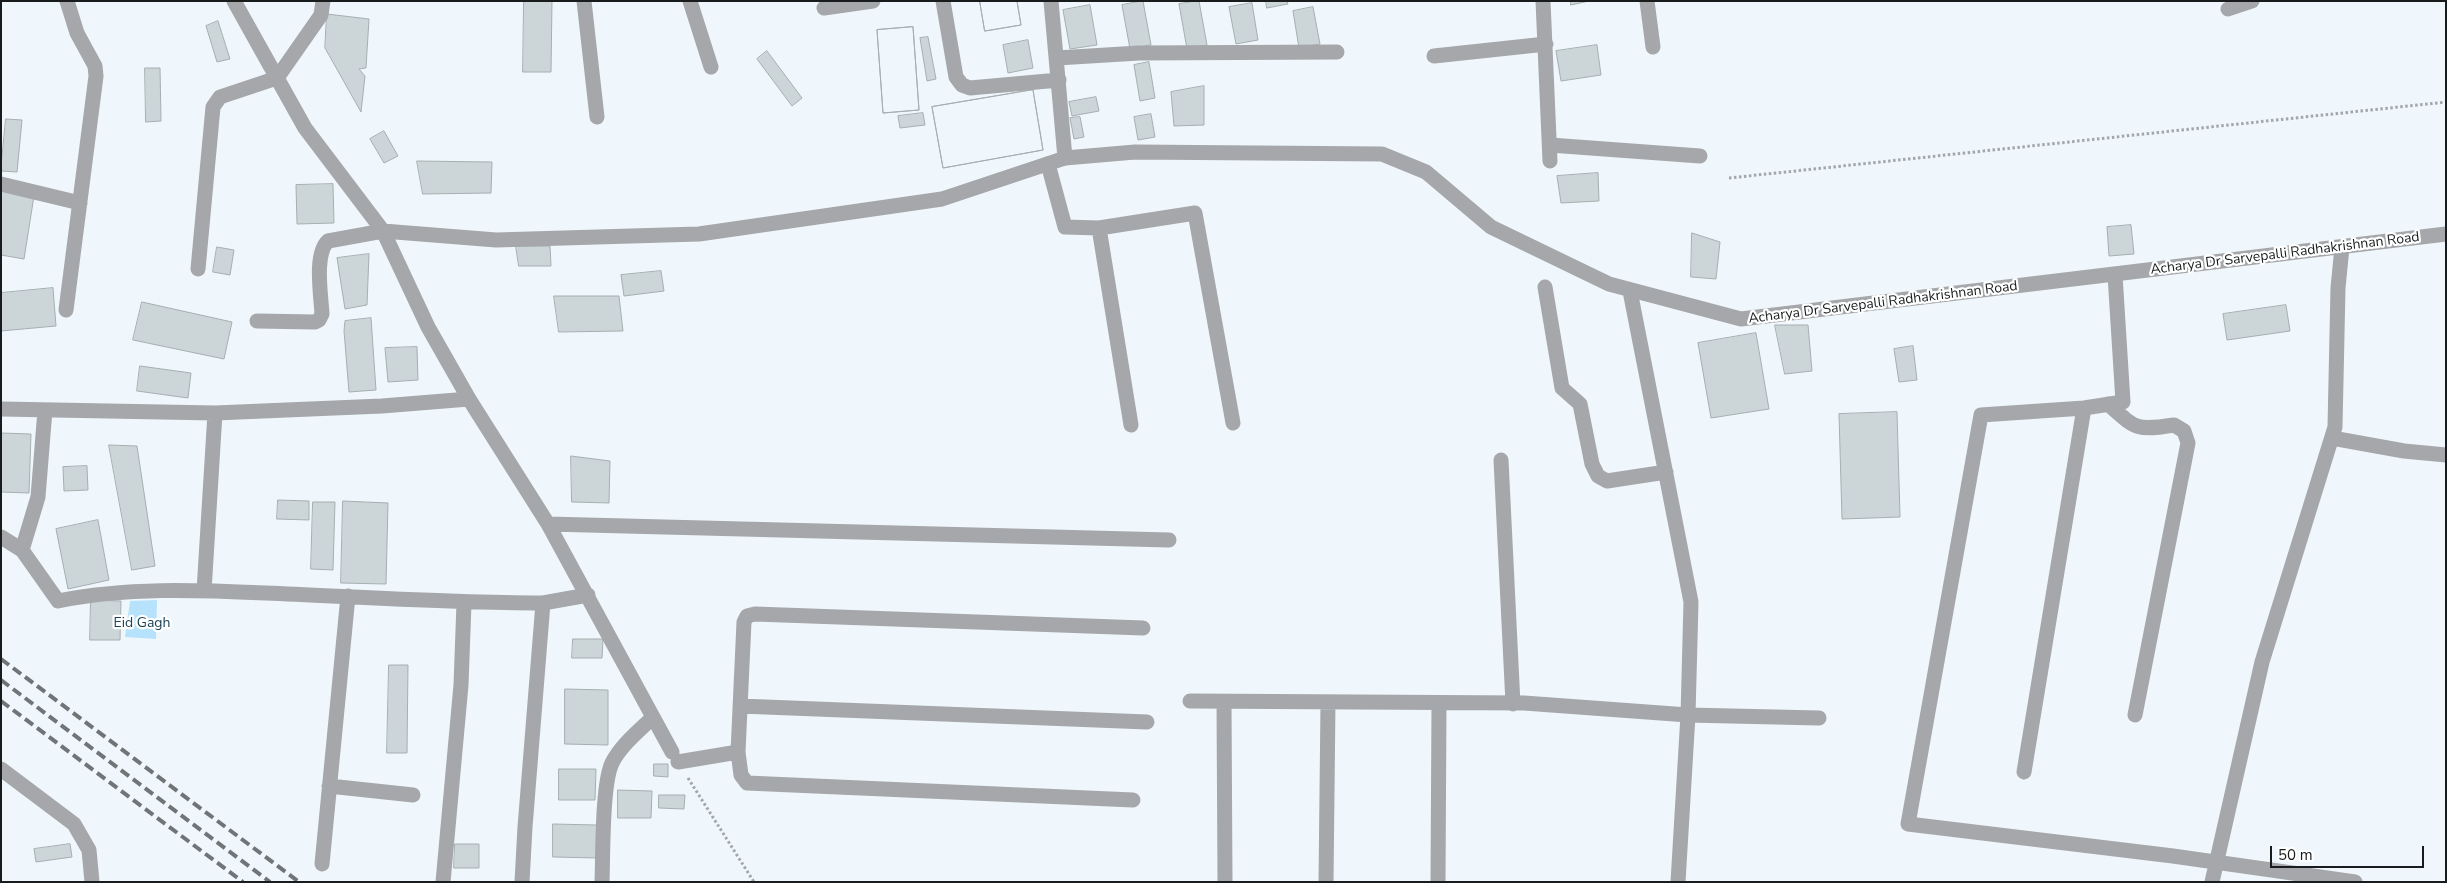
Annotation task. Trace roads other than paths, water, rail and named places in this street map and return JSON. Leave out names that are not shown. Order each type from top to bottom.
[{"type":"street","points":[[66,310],[96,76],[95,66],[77,34],[67,1]]},
{"type":"street","points":[[234,1],[305,128],[383,231],[428,327],[470,399],[548,524],[675,757],[738,752]]},
{"type":"street","points":[[198,269],[213,107],[220,97],[277,78],[321,14],[322,1]]},
{"type":"street","points":[[584,1],[597,117]]},
{"type":"street","points":[[690,1],[711,67]]},
{"type":"street","points":[[824,8],[874,1]]},
{"type":"street","points":[[942,1],[956,77],[962,85],[970,88],[1059,80]]},
{"type":"street","points":[[1051,1],[1065,158]]},
{"type":"street","points":[[1543,1],[1550,161]]},
{"type":"street","points":[[1647,1],[1653,47]]},
{"type":"street","points":[[2228,9],[2252,1]]},
{"type":"street","points":[[1434,56],[1546,44]]},
{"type":"street","points":[[1057,58],[1139,52],[1338,52]]},
{"type":"street","points":[[1550,145],[1700,156]]},
{"type":"street","name":"Acharya Dr Sarvepalli Radhakrishnan Road","points":[[257,321],[319,320],[322,314],[320,257],[323,246],[328,241],[383,231],[496,240],[699,234],[942,199],[1065,158],[1135,152],[1382,154],[1426,172],[1492,227],[1609,284],[1741,319],[2446,234]]},
{"type":"street","points":[[1048,164],[1065,227],[1099,228],[1195,213],[1233,423]]},
{"type":"street","points":[[1,184],[80,203]]},
{"type":"street","points":[[1099,228],[1130,425]]},
{"type":"street","points":[[2212,882],[2262,662],[2335,427],[2338,288],[2342,246]]},
{"type":"street","points":[[2115,275],[2123,402],[2084,408],[1981,415],[1908,824],[2217,862],[2355,882]]},
{"type":"street","points":[[1545,287],[1562,388],[1580,404],[1592,464],[1598,476],[1607,481],[1666,472]]},
{"type":"street","points":[[1630,291],[1691,602],[1688,715],[1678,882]]},
{"type":"street","points":[[1,409],[215,413],[382,406],[470,399]]},
{"type":"street","points":[[2108,404],[2133,426],[2151,429],[2174,425],[2184,431],[2188,443],[2135,715]]},
{"type":"street","points":[[2024,772],[2084,408]]},
{"type":"street","points":[[22,550],[38,498],[45,410]]},
{"type":"street","points":[[204,591],[215,413]]},
{"type":"street","points":[[2332,438],[2404,451],[2446,456]]},
{"type":"street","points":[[1501,460],[1513,704]]},
{"type":"street","points":[[548,524],[1169,540]]},
{"type":"street","points":[[1,537],[22,550],[58,601],[93,594],[204,591],[348,596],[464,603],[543,603],[588,596]]},
{"type":"street","points":[[322,864],[348,596]]},
{"type":"street","points":[[443,882],[461,685],[464,603]]},
{"type":"street","points":[[522,882],[543,603]]},
{"type":"street","points":[[1133,800],[747,783],[741,774],[738,752],[744,622],[747,616],[755,614],[1143,628]]},
{"type":"street","points":[[1190,702],[1513,704],[1688,715],[1819,718]]},
{"type":"street","points":[[1224,702],[1225,882]]},
{"type":"street","points":[[1326,882],[1328,702]]},
{"type":"street","points":[[1438,882],[1439,703]]},
{"type":"street","points":[[740,706],[1147,722]]},
{"type":"street","points":[[602,882],[608,780],[612,763],[627,742],[654,718]]},
{"type":"street","points":[[1,769],[74,824],[89,850],[92,882]]},
{"type":"street","points":[[330,786],[413,795]]},
{"type":"railway","points":[[1,659],[299,882]]},
{"type":"railway","points":[[1,680],[270,882]]},
{"type":"railway","points":[[1,701],[243,882]]},
{"type":"park label","name":"Eid Gagh","points":[[142,624]]}]
